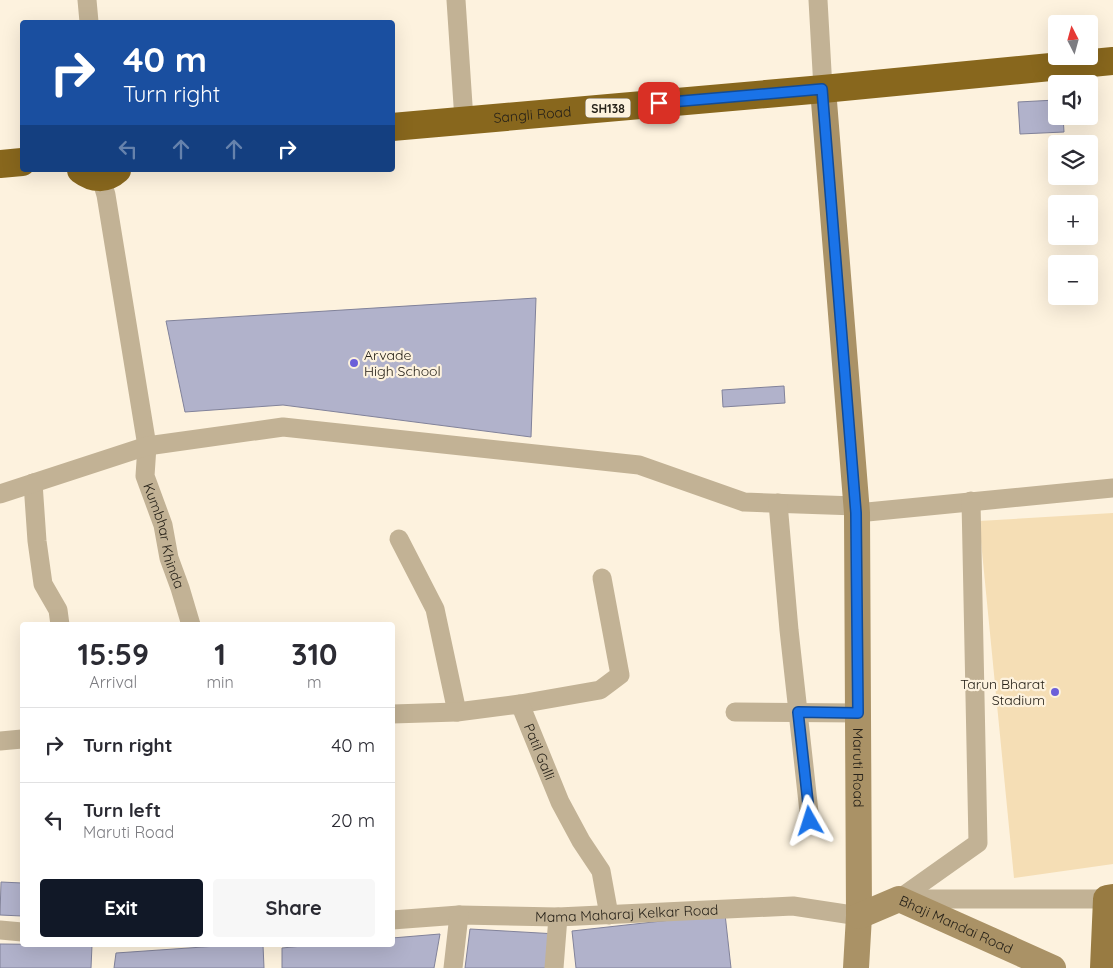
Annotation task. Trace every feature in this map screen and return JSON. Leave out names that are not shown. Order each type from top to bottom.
[{"type":"highway","name":"SH138","points":[[822,89],[1113,61]]},
{"type":"highway","name":"Sangli Road","points":[[395,127],[822,89]]},
{"type":"highway","points":[[0,164],[20,162]]},
{"type":"main road","points":[[1104,968],[1110,898]]},
{"type":"street","points":[[87,0],[88,20]]},
{"type":"street","points":[[456,0],[464,120]]},
{"type":"street","points":[[818,0],[822,89]]},
{"type":"street","name":"Maruti Road","points":[[822,89],[856,509],[860,916],[856,968]]},
{"type":"street","name":"Kumbhar Khinda","points":[[100,173],[106,195],[148,446],[145,476],[163,525],[169,558],[190,622]]},
{"type":"street","points":[[0,494],[148,446],[283,427],[639,465],[744,502],[856,509],[1113,488]]},
{"type":"street","points":[[33,484],[37,542],[43,584],[58,610],[60,622]]},
{"type":"street","points":[[899,899],[978,843],[971,501]]},
{"type":"street","points":[[778,504],[789,630],[810,821]]},
{"type":"street","points":[[399,539],[435,609],[457,712]]},
{"type":"street","points":[[395,714],[457,712],[520,704],[600,690],[620,675],[602,578]]},
{"type":"street","name":"Patil Galli","points":[[520,704],[560,802],[581,841],[601,871],[609,915]]},
{"type":"street","points":[[736,712],[858,713]]},
{"type":"street","points":[[0,741],[20,740]]},
{"type":"street","points":[[899,899],[1110,898]]},
{"type":"street","name":"Bhaji Mandai Road","points":[[860,916],[899,899],[1052,968]]},
{"type":"street","name":"Mama Maharaj Kelkar Road","points":[[395,920],[458,915],[558,917],[793,906],[860,916]]},
{"type":"street","points":[[453,968],[458,915]]},
{"type":"street","points":[[554,968],[558,917]]},
{"type":"street","points":[[0,930],[20,932]]},
{"type":"shaded area","name":"Tarun Bharat Stadium","points":[[1113,513],[1113,864],[1014,878],[979,521]]},
{"type":"building","points":[[1048,100],[1048,125],[1064,125],[1064,132],[1020,134],[1018,102]]},
{"type":"building","name":"Arvade High School","points":[[536,298],[531,437],[283,405],[185,412],[166,321]]},
{"type":"building","points":[[784,386],[785,403],[723,407],[722,390]]},
{"type":"building","points":[[1,882],[20,883],[20,916],[0,915]]},
{"type":"building","points":[[725,914],[731,968],[576,968],[572,931]]},
{"type":"building","points":[[470,929],[557,934],[550,968],[465,968]]},
{"type":"building","points":[[440,934],[434,968],[282,968],[282,948],[395,947],[395,938]]},
{"type":"building","points":[[0,944],[20,944],[20,947],[92,947],[91,968],[0,968]]},
{"type":"building","points":[[203,947],[263,947],[264,968],[114,968],[116,953]]},
{"type":"place","name":"Arvade High School","points":[[354,363]]},
{"type":"place","name":"Tarun Bharat Stadium","points":[[1055,692]]},
{"type":"route","points":[[659,103],[822,89],[856,513],[858,713],[798,712],[810,821]]}]
